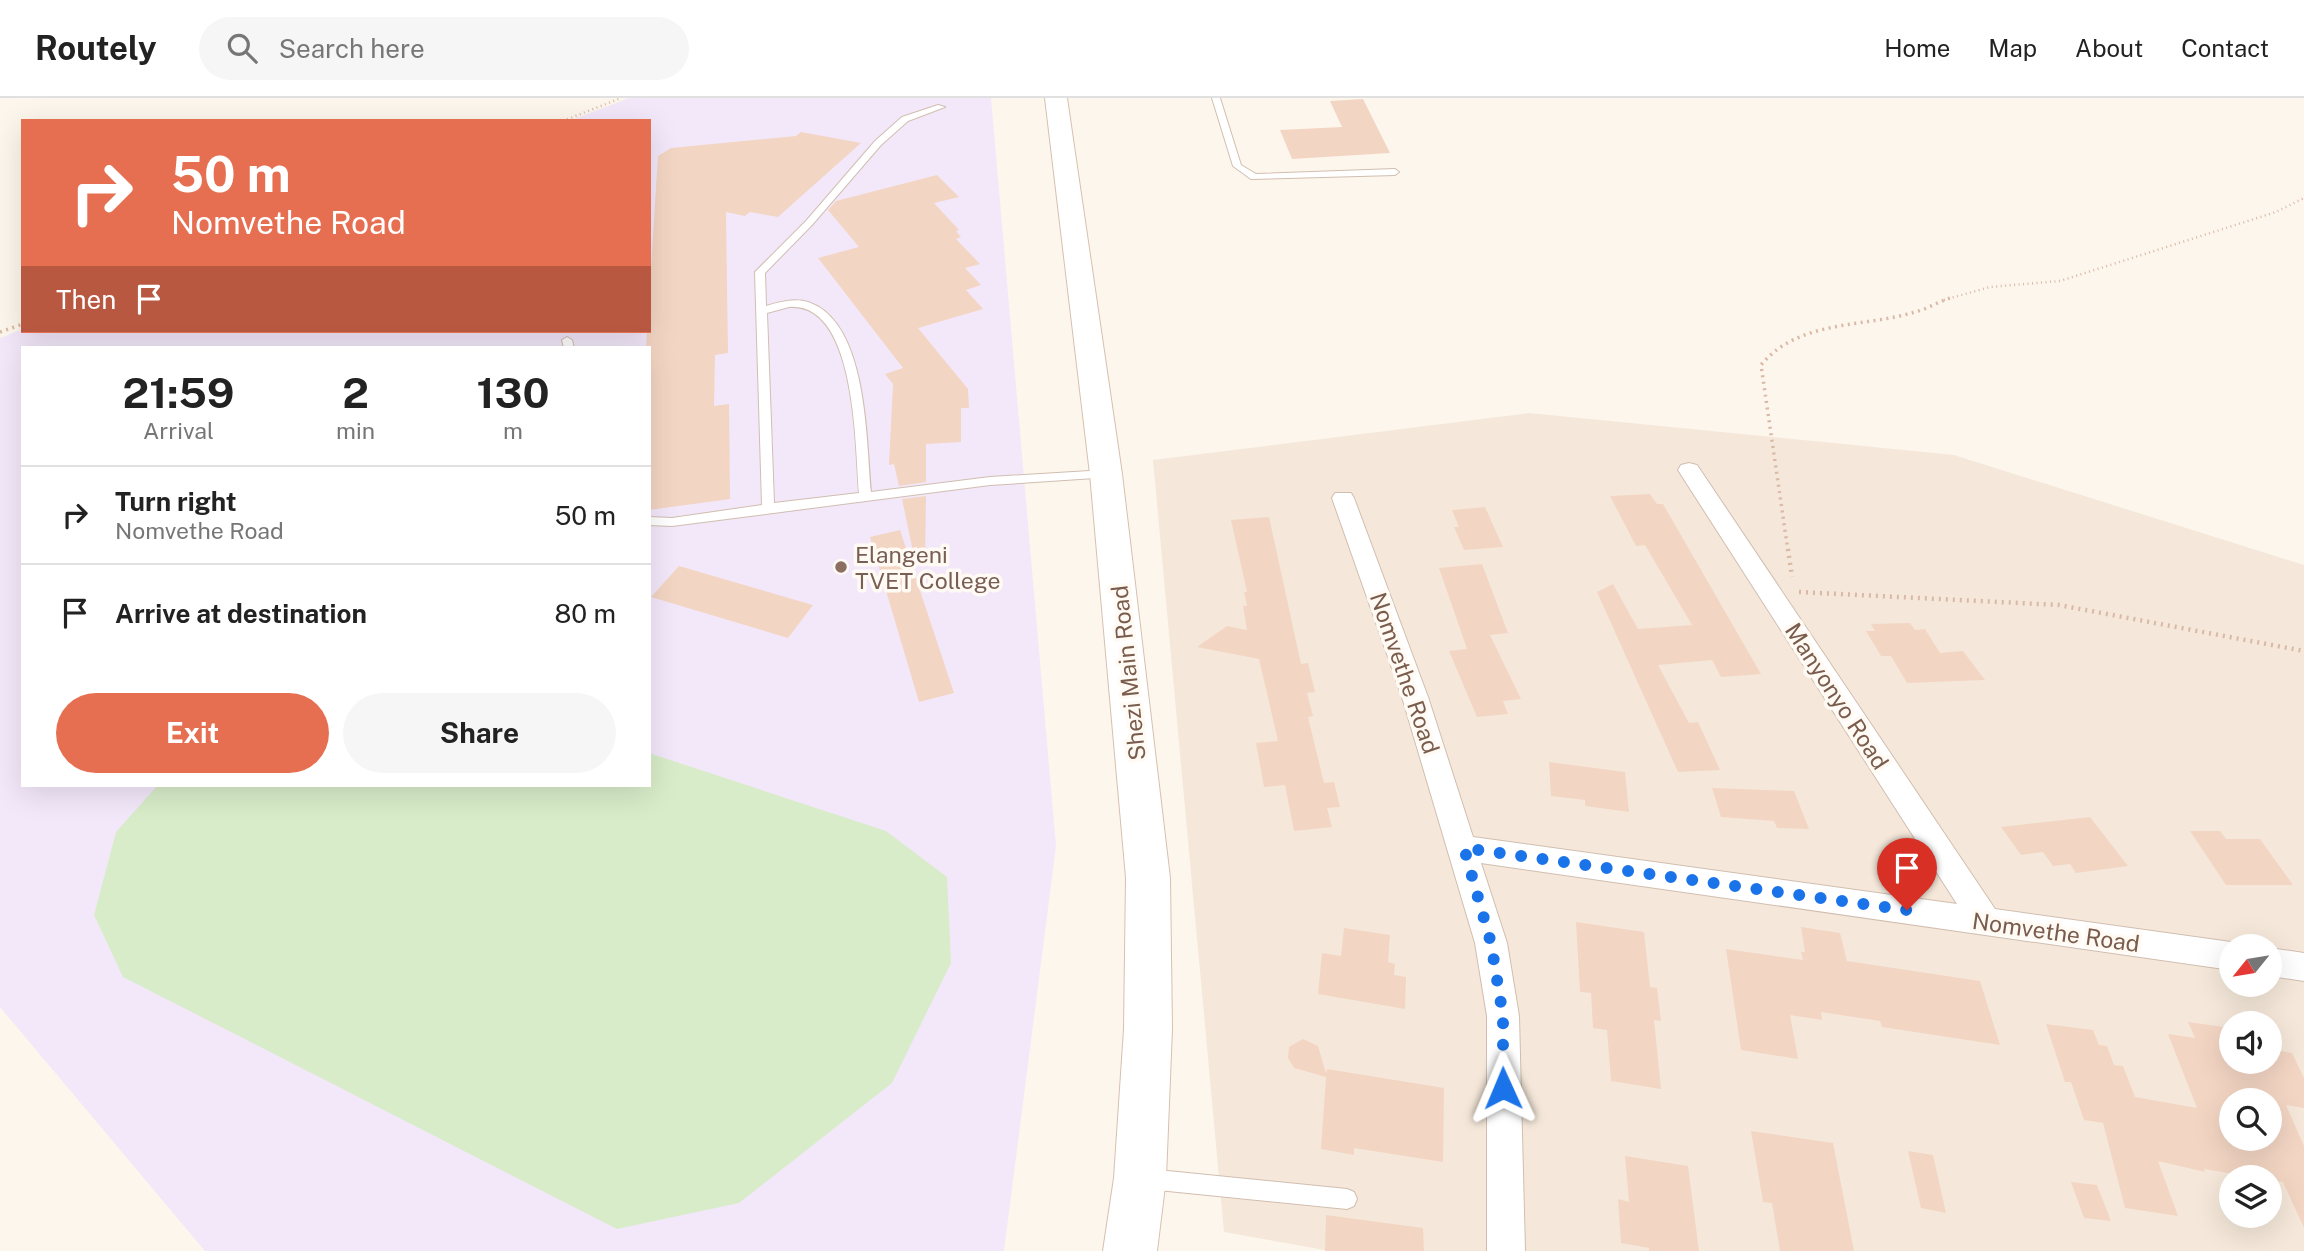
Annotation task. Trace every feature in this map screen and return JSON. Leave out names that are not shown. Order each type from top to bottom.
[{"type":"street","name":"Shezi Main Road","points":[[1056,98],[1106,474],[1148,878],[1148,1029],[1140,1178],[1130,1251]]},
{"type":"street","name":"Manyonyo Road","points":[[1689,470],[1986,922]]},
{"type":"street","name":"Nomvethe Road","points":[[1343,498],[1415,697],[1464,848],[1491,943],[1503,1016],[1506,1251]]},
{"type":"street","name":"Nomvethe Road","points":[[1464,848],[2219,955]]},
{"type":"street","points":[[2282,964],[2304,967]]},
{"type":"lane","points":[[1216,98],[1237,166],[1254,177],[1395,172]]},
{"type":"lane","points":[[768,508],[760,272],[809,223],[878,143],[905,119],[941,107]]},
{"type":"lane","points":[[760,312],[791,302],[807,304],[833,322],[842,338],[853,375],[865,497]]},
{"type":"lane","points":[[651,521],[672,522],[990,481],[1106,474]]},
{"type":"lane","points":[[1140,1178],[1346,1199]]},
{"type":"path","points":[[568,119],[621,98]]},
{"type":"path","points":[[1768,590],[1792,577],[1761,365],[1774,349],[1812,331],[1917,312],[1934,303],[1990,287],[2060,281],[2276,212],[2304,198]]},
{"type":"path","points":[[0,332],[21,325]]},
{"type":"path","points":[[1768,590],[2059,605],[2304,651]]},
{"type":"shaded area","name":"Elangeni TVET College","points":[[629,98],[991,98],[1056,846],[1004,1251],[205,1251],[0,1007],[0,338],[21,330],[21,333],[651,333],[651,119],[574,119]]},
{"type":"shaded area","points":[[1529,413],[1954,455],[2304,565],[2304,1251],[1330,1251],[1224,1232],[1153,460]]},
{"type":"green space","points":[[651,754],[886,831],[947,877],[951,963],[892,1083],[739,1203],[617,1229],[123,977],[94,915],[116,832],[156,787],[651,787]]},
{"type":"building","points":[[1363,99],[1390,153],[1292,159],[1280,130],[1342,127],[1330,101]]},
{"type":"building","points":[[801,132],[861,143],[778,217],[750,212],[745,216],[726,212],[728,353],[715,355],[714,406],[729,404],[730,499],[651,510],[651,346],[646,346],[647,333],[651,333],[651,268],[658,156],[671,148],[796,136]]},
{"type":"building","points":[[937,175],[959,197],[934,203],[959,230],[956,231],[961,237],[956,239],[980,264],[965,268],[981,285],[966,290],[983,309],[918,328],[968,389],[969,408],[961,408],[961,442],[926,444],[926,482],[899,486],[894,464],[889,465],[893,384],[885,374],[903,368],[818,258],[859,247],[828,210],[836,201]]},
{"type":"building","points":[[1650,494],[1657,504],[1663,504],[1761,674],[1721,677],[1712,660],[1658,665],[1689,723],[1698,722],[1720,770],[1678,772],[1597,592],[1613,584],[1638,629],[1692,625],[1645,545],[1636,546],[1610,496]]},
{"type":"building","points":[[926,496],[925,560],[915,561],[902,499]]},
{"type":"building","points":[[1485,507],[1503,547],[1464,550],[1454,527],[1459,527],[1452,510]]},
{"type":"building","points":[[1269,517],[1301,664],[1308,663],[1315,692],[1307,693],[1313,716],[1308,717],[1324,783],[1334,782],[1340,807],[1327,808],[1332,827],[1294,831],[1285,785],[1264,787],[1256,743],[1278,741],[1259,659],[1197,647],[1227,626],[1247,630],[1243,606],[1247,606],[1244,592],[1247,592],[1231,520]]},
{"type":"building","points":[[900,530],[954,693],[919,702],[870,537]]},
{"type":"building","points":[[1482,564],[1508,633],[1490,635],[1521,699],[1503,701],[1508,714],[1477,717],[1449,651],[1467,649],[1439,568]]},
{"type":"building","points":[[679,566],[813,605],[788,638],[651,597]]},
{"type":"building","points":[[1910,623],[1915,630],[1925,629],[1940,653],[1963,651],[1985,680],[1907,683],[1891,656],[1881,656],[1866,631],[1875,631],[1871,624]]},
{"type":"building","points":[[1549,762],[1625,772],[1629,812],[1585,806],[1585,800],[1551,796]]},
{"type":"building","points":[[1712,788],[1794,791],[1809,829],[1777,828],[1774,821],[1721,817]]},
{"type":"building","points":[[2090,817],[2128,866],[2076,873],[2070,864],[2053,866],[2043,852],[2021,855],[2001,827]]},
{"type":"building","points":[[2190,831],[2220,831],[2226,839],[2260,839],[2293,885],[2226,885]]},
{"type":"building","points":[[1576,922],[1644,932],[1650,987],[1657,988],[1661,1021],[1654,1020],[1661,1089],[1611,1081],[1607,1030],[1593,1028],[1591,993],[1580,992]]},
{"type":"building","points":[[1801,927],[1840,933],[1847,961],[1980,981],[2000,1045],[1882,1027],[1880,1021],[1821,1012],[1822,1020],[1790,1015],[1798,1059],[1741,1050],[1726,949],[1803,960],[1801,952],[1805,952]]},
{"type":"building","points":[[1344,928],[1390,935],[1388,962],[1395,964],[1394,975],[1406,977],[1405,1009],[1318,994],[1322,953],[1341,956]]},
{"type":"building","points":[[2188,1022],[2219,1026],[2219,1074],[2282,1074],[2282,1051],[2292,1053],[2304,1078],[2304,1108],[2286,1105],[2304,1146],[2304,1228],[2282,1182],[2282,1165],[2219,1165],[2219,1171],[2204,1169],[2205,1172],[2158,1161],[2178,1216],[2125,1208],[2103,1123],[2084,1120],[2071,1082],[2065,1082],[2046,1024],[2093,1030],[2099,1045],[2107,1046],[2114,1065],[2123,1066],[2135,1097],[2197,1108],[2168,1034],[2195,1038]]},
{"type":"building","points":[[1303,1039],[1318,1046],[1326,1073],[1327,1069],[1444,1088],[1443,1162],[1354,1148],[1354,1155],[1321,1149],[1326,1077],[1294,1068],[1288,1058],[1289,1047]]},
{"type":"building","points":[[1751,1131],[1833,1143],[1854,1251],[1780,1251],[1772,1203],[1763,1202]]},
{"type":"building","points":[[1908,1151],[1933,1155],[1946,1213],[1921,1208]]},
{"type":"building","points":[[1625,1156],[1688,1166],[1699,1251],[1649,1251],[1649,1248],[1621,1243],[1618,1199],[1629,1202]]},
{"type":"building","points":[[2071,1182],[2097,1185],[2111,1221],[2084,1218]]},
{"type":"building","points":[[1326,1215],[1423,1228],[1424,1251],[1325,1251]]},
{"type":"place","name":"Elangeni TVET College","points":[[841,567]]},
{"type":"route","points":[[1503,1088],[1503,1016],[1491,943],[1464,848],[1907,910]]}]
